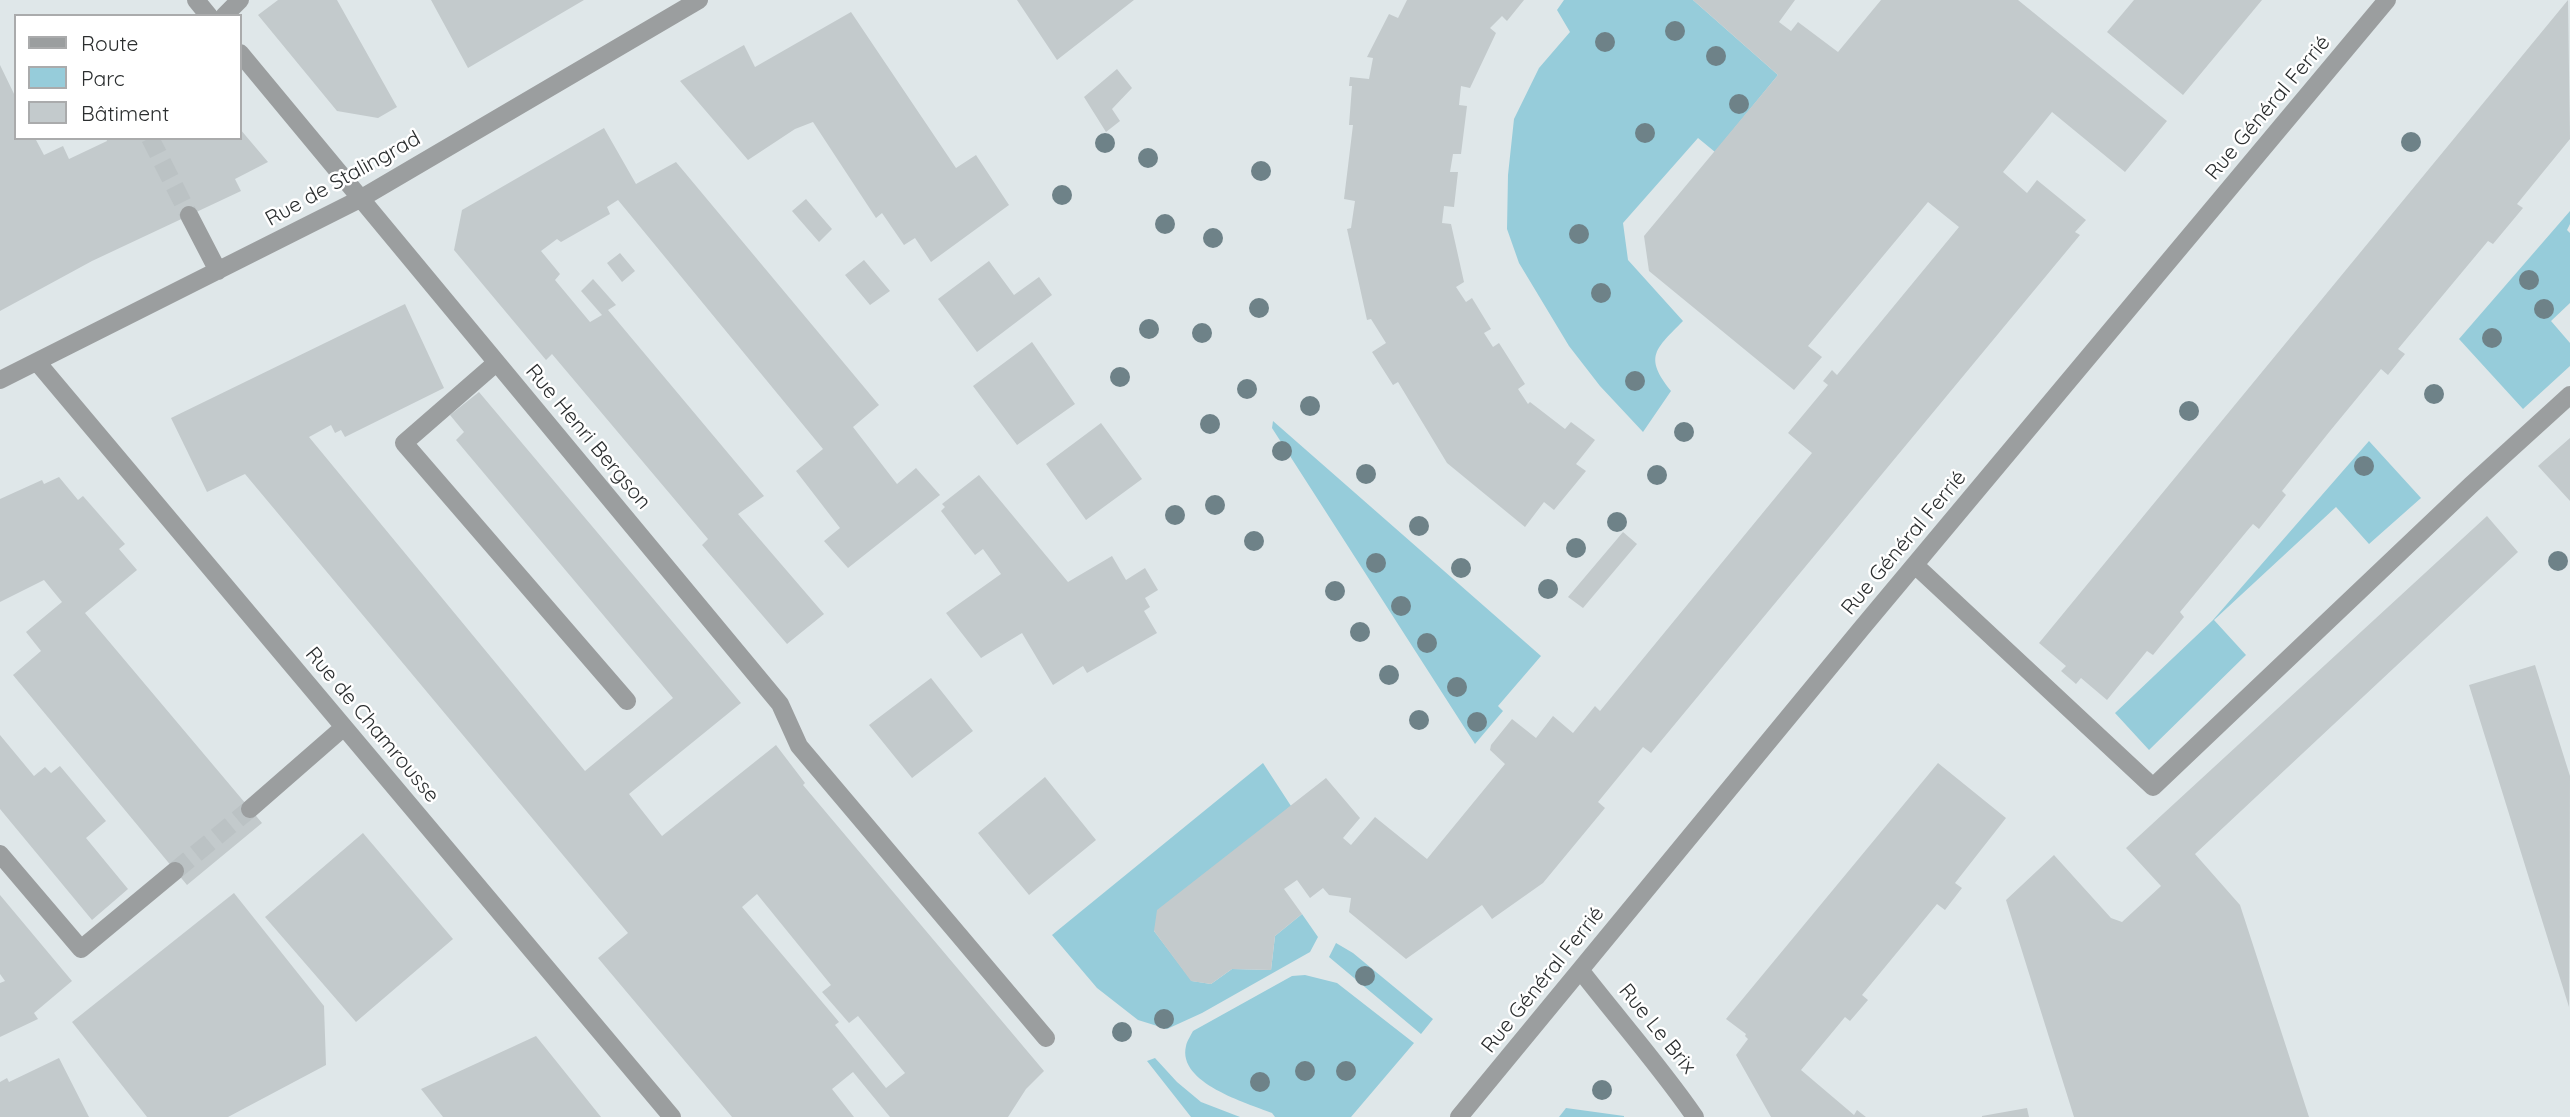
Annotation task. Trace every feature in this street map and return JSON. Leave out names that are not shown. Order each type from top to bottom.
[{"type":"street","points":[[195,0],[207,14]]},
{"type":"street","points":[[226,14],[240,0]]},
{"type":"street","name":"Rue de Stalingrad","points":[[0,380],[360,199],[699,0]]},
{"type":"street","name":"Rue Général Ferrié","points":[[1459,1117],[2387,0]]},
{"type":"street","name":"Rue Henri Bergson","points":[[242,55],[780,705],[799,746],[1045,1038]]},
{"type":"street","points":[[189,215],[218,271]]},
{"type":"street","name":"Rue de Chamrousse","points":[[37,362],[672,1117]]},
{"type":"street","points":[[496,363],[404,443],[627,701]]},
{"type":"street","points":[[1915,565],[2153,787],[2471,485],[2570,395]]},
{"type":"street","points":[[250,809],[344,727]]},
{"type":"street","points":[[0,854],[80,950],[175,872]]},
{"type":"street","name":"Rue Le Brix","points":[[1581,971],[1663,1072],[1695,1117]]},
{"type":"green space","points":[[1564,0],[1693,0],[1778,75],[1715,152],[1698,138],[1623,223],[1628,260],[1683,321],[1656,353],[1657,369],[1671,391],[1643,432],[1600,386],[1569,346],[1519,263],[1507,229],[1508,175],[1514,119],[1539,68],[1570,32],[1557,10]]},
{"type":"green space","points":[[2570,211],[2567,230],[2570,233],[2570,303],[2551,321],[2570,343],[2570,366],[2523,409],[2459,339]]},
{"type":"green space","points":[[1273,421],[1541,656],[1498,706],[1503,711],[1475,744],[1272,428]]},
{"type":"green space","points":[[2369,441],[2421,498],[2369,544],[2336,507],[2214,620],[2246,655],[2149,750],[2115,713],[2213,620]]},
{"type":"green space","points":[[1263,763],[1291,806],[1154,931],[1192,981],[1211,984],[1232,969],[1271,970],[1275,936],[1302,914],[1318,937],[1310,952],[1202,1013],[1167,1029],[1138,1020],[1097,988],[1052,935]]},
{"type":"green space","points":[[1336,943],[1353,953],[1433,1019],[1421,1034],[1329,957]]},
{"type":"green space","points":[[1305,975],[1337,983],[1414,1043],[1351,1117],[1275,1117],[1272,1113],[1216,1090],[1192,1071],[1186,1059],[1186,1046],[1193,1031],[1292,976]]},
{"type":"green space","points":[[1155,1058],[1177,1082],[1201,1102],[1240,1117],[1191,1117],[1147,1061]]},
{"type":"green space","points":[[1566,1108],[1624,1116],[1624,1117],[1559,1117]]},
{"type":"building","points":[[278,0],[337,0],[397,107],[378,118],[337,111],[258,15]]},
{"type":"building","points":[[431,0],[584,0],[468,68]]},
{"type":"building","points":[[1017,0],[1134,0],[1057,60]]},
{"type":"building","points":[[1407,0],[1524,0],[1507,21],[1502,16],[1490,28],[1496,33],[1470,88],[1461,86],[1459,105],[1467,106],[1461,154],[1453,154],[1450,172],[1458,172],[1454,207],[1444,206],[1442,223],[1451,224],[1464,282],[1456,287],[1466,302],[1472,298],[1491,329],[1484,333],[1493,347],[1499,343],[1525,384],[1518,389],[1528,404],[1530,402],[1565,429],[1571,422],[1595,440],[1576,464],[1586,471],[1554,510],[1544,502],[1525,527],[1447,463],[1398,382],[1393,385],[1372,352],[1386,343],[1371,319],[1367,320],[1347,229],[1351,228],[1355,201],[1344,199],[1353,125],[1349,125],[1352,86],[1349,86],[1350,77],[1369,79],[1373,58],[1367,57],[1389,14],[1398,18]]},
{"type":"building","points":[[1693,0],[1795,0],[1779,22],[1791,31],[1798,22],[1838,52],[1881,0],[2018,0],[2167,121],[2125,172],[2052,112],[2003,172],[2027,193],[2037,180],[2086,220],[2075,232],[2080,235],[1651,753],[1643,747],[1598,802],[1605,808],[1543,883],[1492,919],[1482,905],[1406,959],[1349,912],[1351,898],[1329,895],[1323,888],[1310,898],[1297,880],[1284,889],[1302,914],[1275,936],[1271,970],[1232,969],[1211,984],[1191,981],[1154,931],[1157,910],[1326,778],[1360,818],[1343,838],[1351,845],[1375,817],[1427,859],[1505,764],[1490,750],[1512,719],[1536,738],[1553,716],[1573,733],[1595,706],[1600,711],[1812,453],[1788,433],[1828,385],[1823,381],[1832,370],[1837,375],[1959,227],[1928,202],[1808,346],[1822,357],[1794,390],[1649,271],[1644,236],[1778,75]]},
{"type":"building","points":[[2134,0],[2262,0],[2183,95],[2107,32]]},
{"type":"building","points":[[2568,0],[2570,139],[2517,204],[2523,208],[2493,244],[2488,241],[2398,349],[2405,354],[2388,375],[2381,369],[2282,491],[2286,495],[2259,529],[2253,524],[2180,612],[2184,617],[2153,655],[2147,651],[2107,700],[2081,678],[2076,684],[2061,671],[2066,666],[2039,643]]},
{"type":"building","points":[[851,12],[956,168],[976,155],[1009,205],[931,262],[915,238],[904,245],[882,213],[876,218],[813,122],[795,129],[748,160],[680,81],[744,45],[755,67]]},
{"type":"building","points":[[0,65],[14,94],[14,140],[36,140],[44,155],[63,146],[69,159],[107,140],[242,140],[242,131],[268,162],[235,179],[241,191],[92,261],[0,311]]},
{"type":"building","points":[[1117,69],[1132,88],[1112,109],[1120,121],[1106,132],[1084,97]]},
{"type":"building","points":[[604,128],[636,184],[676,162],[879,405],[853,427],[897,484],[916,468],[940,495],[848,568],[824,541],[840,528],[796,471],[823,449],[618,200],[607,207],[610,214],[561,242],[557,239],[541,251],[560,274],[555,280],[590,322],[602,315],[581,291],[593,279],[616,305],[608,310],[764,496],[738,514],[824,614],[787,644],[702,545],[708,539],[552,354],[546,360],[454,250],[462,210]]},
{"type":"building","points":[[806,199],[832,229],[819,242],[792,211]]},
{"type":"building","points":[[620,253],[635,271],[622,282],[607,263]]},
{"type":"building","points":[[864,260],[890,291],[870,305],[845,275]]},
{"type":"building","points":[[989,261],[1014,295],[1039,277],[1052,295],[977,352],[938,299]]},
{"type":"building","points":[[405,304],[444,388],[345,437],[341,430],[335,433],[331,425],[309,437],[585,771],[673,698],[456,440],[464,432],[450,415],[479,392],[741,703],[629,794],[662,836],[776,745],[805,783],[803,785],[1044,1071],[1026,1089],[1008,1117],[890,1117],[853,1072],[832,1089],[854,1117],[732,1117],[598,958],[628,933],[245,474],[207,492],[171,418]],"holes":[[[757,894],[831,985],[822,992],[849,1023],[858,1016],[905,1073],[886,1088],[835,1025],[839,1022],[742,907]]]},
{"type":"building","points":[[1032,342],[1075,404],[1017,445],[973,386]]},
{"type":"building","points":[[1101,423],[1142,479],[1086,520],[1046,464]]},
{"type":"building","points":[[2570,438],[2570,501],[2538,466]]},
{"type":"building","points":[[979,475],[1068,582],[1112,556],[1126,580],[1145,568],[1158,590],[1145,598],[1150,607],[1144,611],[1157,633],[1087,673],[1083,666],[1053,685],[1022,633],[981,658],[946,613],[1001,574],[983,549],[975,555],[941,511],[945,507],[942,504]]},
{"type":"building","points":[[59,477],[78,500],[83,496],[125,544],[119,549],[137,570],[85,613],[262,823],[187,885],[13,675],[41,651],[26,632],[62,602],[44,580],[0,602],[0,499],[42,480],[44,484]]},
{"type":"building","points":[[2487,516],[2518,552],[2195,854],[2240,905],[2309,1117],[2074,1117],[2006,900],[2054,855],[2111,918],[2122,922],[2161,886],[2126,848]]},
{"type":"building","points":[[1623,532],[1637,544],[1583,608],[1568,597]]},
{"type":"building","points":[[2535,665],[2570,776],[2569,1007],[2469,685]]},
{"type":"building","points":[[931,678],[973,731],[912,778],[869,725]]},
{"type":"building","points":[[0,735],[34,776],[45,767],[51,773],[60,766],[106,821],[86,838],[128,889],[92,920],[0,809]]},
{"type":"building","points":[[1938,763],[2006,818],[1955,883],[1962,888],[1945,910],[1937,904],[1862,995],[1868,1000],[1850,1021],[1845,1017],[1801,1070],[1854,1115],[1857,1110],[1866,1117],[1771,1117],[1736,1055],[1748,1039],[1746,1034],[1726,1019]]},
{"type":"building","points":[[1045,777],[1096,840],[1029,895],[978,833]]},
{"type":"building","points":[[363,833],[453,939],[356,1022],[265,917]]},
{"type":"building","points":[[234,893],[324,1006],[326,1065],[228,1117],[147,1117],[72,1022]]},
{"type":"building","points":[[0,895],[72,981],[34,1013],[38,1019],[0,1037],[0,983],[5,981],[0,974]]},
{"type":"building","points":[[536,1036],[601,1117],[443,1117],[421,1089]]},
{"type":"building","points":[[59,1058],[89,1117],[0,1117],[0,1082],[7,1078],[9,1082]]},
{"type":"building","points":[[2027,1108],[2029,1117],[1982,1117],[1982,1116]]},
{"type":"tunnel","points":[[151,140],[189,215]]},
{"type":"tunnel","points":[[175,871],[250,809]]}]
